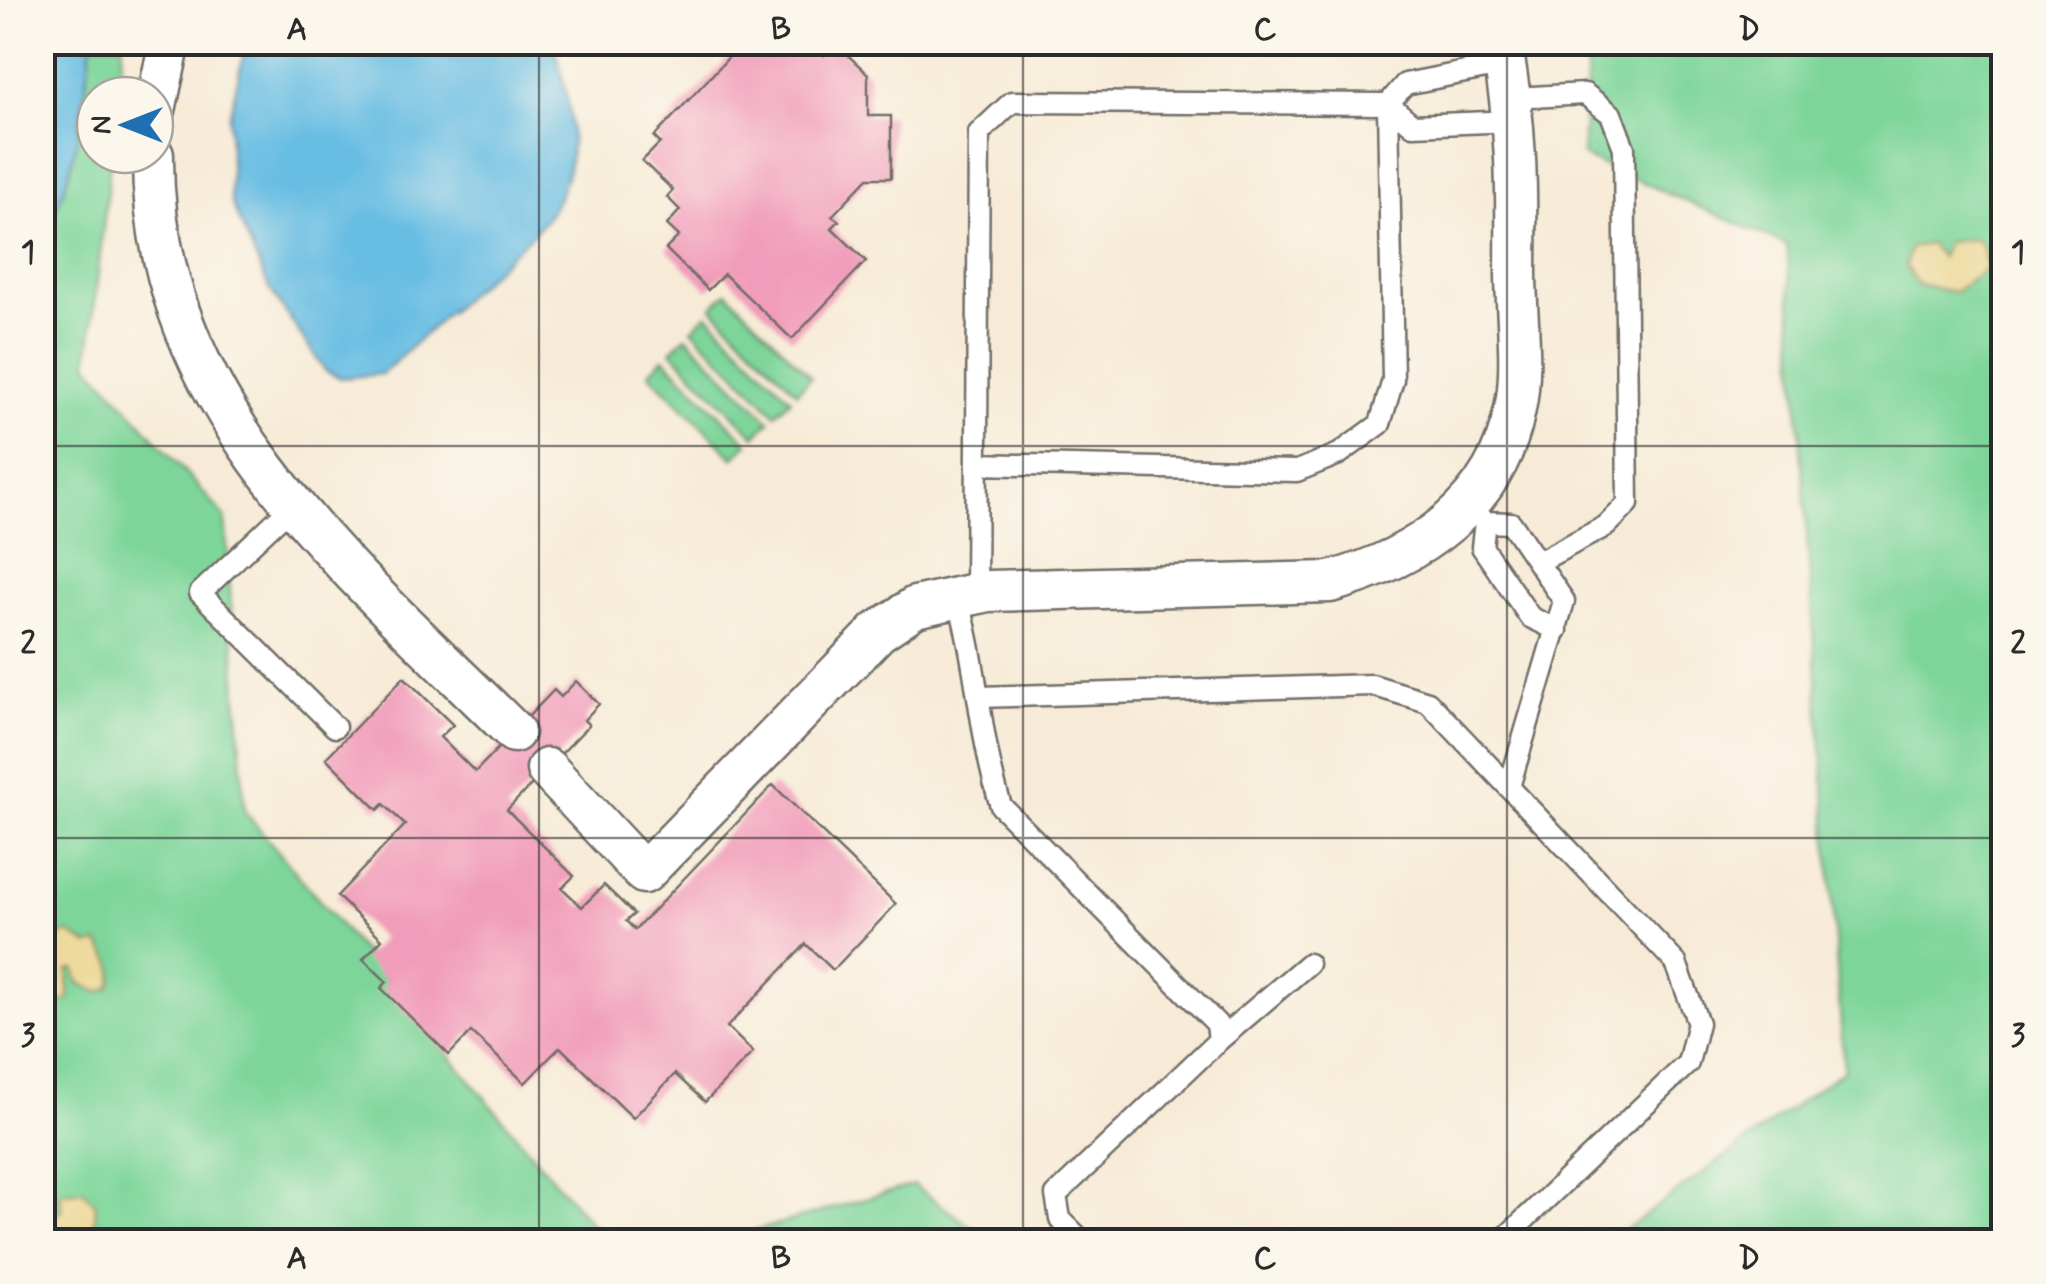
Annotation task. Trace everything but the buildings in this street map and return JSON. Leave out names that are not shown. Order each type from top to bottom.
[{"type":"street","points":[[163,75],[170,42]]},
{"type":"street","points":[[547,769],[644,873],[878,632],[915,608],[966,594],[1330,582],[1370,571],[1476,512],[1516,408],[1509,81]]},
{"type":"street","points":[[154,175],[157,231],[183,326],[215,392],[306,525],[514,732]]},
{"type":"lane","points":[[1219,1040],[1217,1024],[1001,806],[986,759],[966,594],[977,464],[980,133],[1012,102],[1388,104],[1414,125],[1509,81]]},
{"type":"lane","points":[[977,464],[1297,471],[1339,454],[1380,424],[1392,380],[1388,104],[1405,84],[1509,81],[1585,94],[1611,114],[1624,148],[1628,504],[1606,526],[1540,561]]},
{"type":"lane","points":[[292,506],[200,592],[334,727]]},
{"type":"lane","points":[[1509,787],[1557,630],[1564,600],[1511,523],[1476,512],[1482,547],[1530,617],[1557,630]]},
{"type":"lane","points":[[980,697],[1372,685],[1428,702],[1676,963],[1698,1023],[1688,1063],[1500,1242]]},
{"type":"lane","points":[[1083,1242],[1060,1220],[1056,1195],[1219,1040],[1308,964]]},
{"type":"green space","points":[[42,43],[123,43],[120,75],[75,75],[75,175],[109,175],[88,363],[225,517],[245,812],[605,1241],[43,1241]]},
{"type":"green space","points":[[1588,43],[2003,43],[2003,1241],[1610,1241],[1844,1070],[1787,245],[1582,156]]},
{"type":"green space","points":[[727,292],[811,377],[797,392],[712,307]]},
{"type":"green space","points":[[707,314],[791,399],[776,414],[692,329]]},
{"type":"green space","points":[[686,336],[770,421],[755,436],[671,351]]},
{"type":"green space","points":[[664,358],[748,443],[734,458],[649,373]]},
{"type":"green space","points":[[913,1185],[991,1241],[721,1241]]},
{"type":"sand","points":[[1975,239],[1983,246],[1986,269],[1955,292],[1918,285],[1905,266],[1911,247],[1930,244],[1941,257],[1947,242]]},
{"type":"sand","points":[[69,933],[89,945],[98,943],[112,964],[112,981],[109,988],[98,992],[79,983],[75,969],[68,970],[69,1000],[43,1004],[43,953],[59,936]]},
{"type":"sand","points":[[83,1190],[96,1205],[94,1230],[89,1233],[80,1229],[79,1241],[43,1241],[43,1199],[50,1217],[62,1211],[60,1193]]},
{"type":"water","points":[[43,42],[92,43],[87,75],[75,75],[75,146],[71,166],[43,235]]},
{"type":"water","points":[[246,43],[554,43],[566,94],[571,141],[563,186],[552,209],[536,231],[382,374],[341,378],[325,371],[269,288],[231,202],[229,118]]}]
